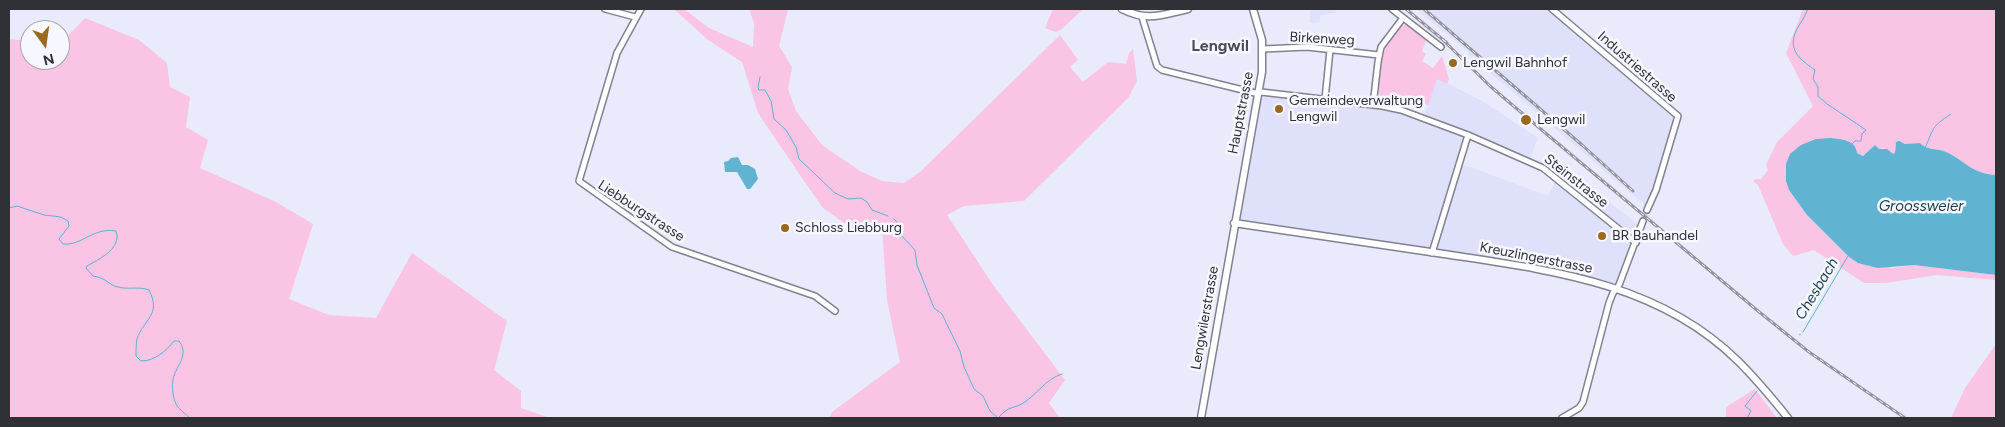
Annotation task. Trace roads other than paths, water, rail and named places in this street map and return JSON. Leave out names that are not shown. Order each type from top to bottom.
[{"type":"street","points":[[605,9],[635,17]]},
{"type":"street","name":"Liebburgstrasse","points":[[641,9],[617,53],[579,181],[672,247],[815,296],[835,311]]},
{"type":"street","points":[[1122,9],[1142,17],[1188,9]]},
{"type":"street","name":"Hauptstrasse","points":[[1234,223],[1263,65],[1263,49],[1254,9]]},
{"type":"street","points":[[1392,9],[1441,47]]},
{"type":"street","name":"Industriestrasse","points":[[1552,9],[1678,116],[1656,190],[1648,210]]},
{"type":"street","name":"Steinstrasse","points":[[1142,17],[1157,66],[1162,70],[1258,93],[1366,103],[1401,110],[1468,135],[1545,169],[1636,243]]},
{"type":"street","points":[[1366,103],[1371,102],[1374,97],[1379,55],[1388,36],[1403,18]]},
{"type":"street","name":"Birkenweg","points":[[1263,49],[1307,47],[1379,55]]},
{"type":"street","points":[[1325,99],[1330,50]]},
{"type":"street","points":[[1432,252],[1468,135]]},
{"type":"street","points":[[1562,418],[1579,408],[1583,402],[1609,303],[1636,243],[1643,221]]},
{"type":"street","name":"Kreuzlingerstrasse","points":[[1234,223],[1562,273],[1616,289],[1660,307],[1706,334],[1737,360],[1769,394],[1788,418]]},
{"type":"street","name":"Lengwilerstrasse","points":[[1201,418],[1234,223]]},
{"type":"water","name":"Groossweier","points":[[1831,138],[1851,143],[1854,145],[1857,153],[1863,156],[1875,145],[1879,149],[1887,149],[1893,154],[1895,153],[1896,142],[1899,141],[1905,144],[1920,143],[1926,147],[1946,152],[1981,172],[1996,175],[1996,275],[1914,265],[1878,268],[1858,263],[1848,256],[1807,215],[1789,190],[1786,181],[1786,164],[1790,154],[1801,145],[1816,139]]},
{"type":"water","points":[[738,157],[742,165],[748,165],[755,169],[758,179],[750,189],[747,189],[737,172],[725,172],[724,162]]},
{"type":"waterway","points":[[1808,9],[1796,31],[1793,44],[1797,55],[1815,70],[1813,79],[1818,87],[1818,96],[1866,130],[1862,134],[1861,141],[1855,141],[1852,144]]},
{"type":"waterway","points":[[760,77],[759,90],[765,90],[771,101],[774,119],[786,130],[796,147],[799,159],[835,193],[848,199],[861,198],[867,202],[872,210],[888,216]]},
{"type":"waterway","points":[[1925,148],[1934,128],[1951,114]]},
{"type":"waterway","points":[[9,208],[17,206],[44,215],[61,217],[68,221],[69,226],[59,239],[63,244],[70,244],[108,230],[116,231],[116,243],[113,248],[86,268],[93,276],[115,286],[149,290],[153,306],[150,317],[137,339],[136,356],[141,361],[146,361],[164,352],[174,341],[179,341],[182,345],[183,353],[174,376],[173,393],[177,406],[190,418]]},
{"type":"waterway","points":[[894,219],[898,223],[901,235],[915,250],[917,265],[934,308],[942,314],[960,351],[964,367],[974,389],[983,396],[990,411],[998,418]]},
{"type":"waterway","name":"Chesbach","points":[[1803,332],[1848,256]]},
{"type":"waterway","points":[[999,417],[1009,409],[1025,402],[1047,382],[1062,374]]},
{"type":"waterway","name":"Chesbach","points":[[1747,418],[1751,411],[1745,406],[1757,391]]},
{"type":"railway","points":[[1406,9],[1447,43]]},
{"type":"railway","points":[[1424,9],[1633,191]]},
{"type":"railway","points":[[1442,39],[1490,86],[1758,311],[1809,352],[1905,418]]},
{"type":"place","name":"Lengwil Bahnhof","points":[[1453,63]]},
{"type":"place","name":"Gemeindeverwaltung Lengwil","points":[[1279,109]]},
{"type":"place","name":"Lengwil","points":[[1526,120]]},
{"type":"place","name":"Schloss Liebburg","points":[[785,228]]},
{"type":"place","name":"BR Bauhandel","points":[[1602,236]]},
{"type":"district","name":"Lengwil","points":[[1220,46]]}]
